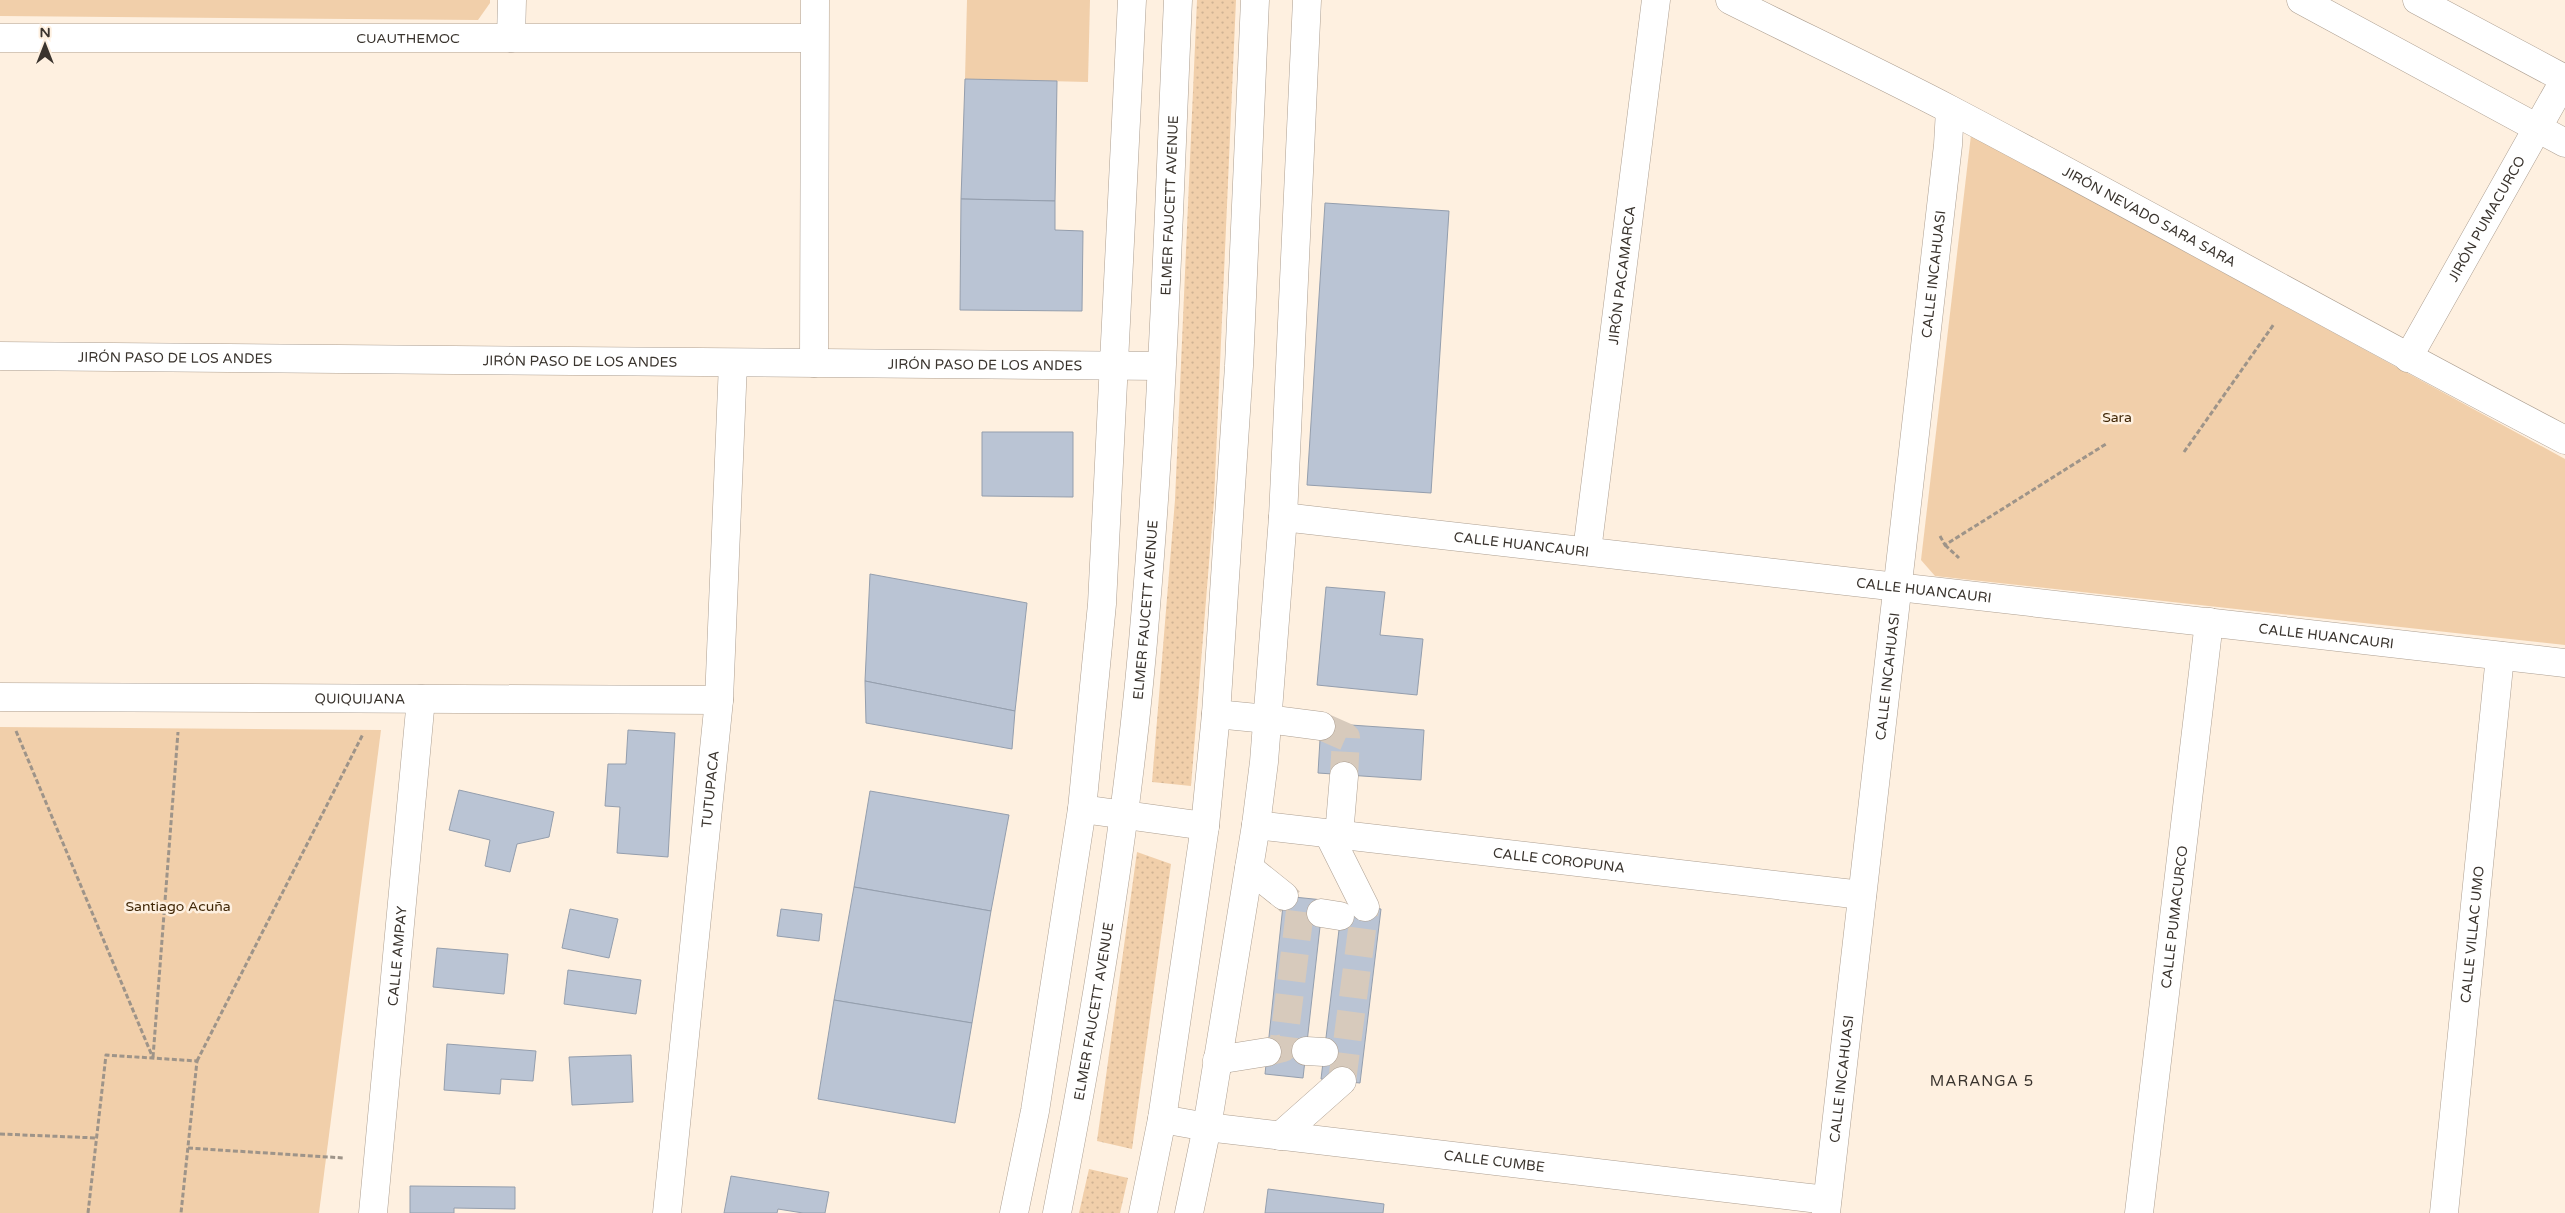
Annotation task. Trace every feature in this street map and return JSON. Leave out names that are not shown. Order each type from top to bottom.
[{"type":"street","points":[[512,0],[512,38]]},
{"type":"street","points":[[814,363],[815,0]]},
{"type":"street","points":[[1014,1213],[1035,1110],[1082,809],[1102,604],[1132,0]]},
{"type":"street","name":"ELMER FAUCETT AVENUE","points":[[1057,1213],[1075,1122],[1125,815],[1146,607],[1161,366],[1178,0]]},
{"type":"street","points":[[1143,1213],[1162,1119],[1205,826],[1216,714],[1239,366],[1255,0]]},
{"type":"street","points":[[1189,1213],[1207,1128],[1256,825],[1267,719],[1283,517],[1307,0]]},
{"type":"street","name":"JIRÓN PACAMARCA","points":[[1587,551],[1656,0]]},
{"type":"street","name":"JIRÓN NEVADO SARA SARA","points":[[1730,0],[1950,110],[2283,288],[2408,358],[2565,440]]},
{"type":"street","points":[[2301,0],[2565,143]]},
{"type":"street","points":[[2417,0],[2565,79]]},
{"type":"street","name":"CUAUTHEMOC","points":[[0,38],[814,38]]},
{"type":"street","name":"JIRÓN PUMACURCO","points":[[2408,358],[2565,79]]},
{"type":"street","name":"CALLE INCAHUASI","points":[[1827,1207],[1948,145],[1950,110]]},
{"type":"street","name":"JIRÓN PASO DE LOS ANDES","points":[[0,356],[1161,366]]},
{"type":"street","name":"TUTUPACA","points":[[666,1213],[719,700],[733,363]]},
{"type":"street","name":"CALLE HUANCAURI","points":[[1283,517],[2565,663]]},
{"type":"street","name":"CALLE PUMACURCO","points":[[2140,1213],[2208,622]]},
{"type":"street","name":"CALLE VILLAC UMO","points":[[2444,1213],[2500,656]]},
{"type":"street","name":"QUIQUIJANA","points":[[1,697],[719,700]]},
{"type":"street","name":"CALLE AMPAY","points":[[373,1213],[420,699]]},
{"type":"street","points":[[1216,714],[1321,726]]},
{"type":"street","points":[[1342,912],[1333,834],[1344,776]]},
{"type":"street","points":[[1082,809],[1205,826]]},
{"type":"street","name":"CALLE COROPUNA","points":[[1256,825],[1862,895]]},
{"type":"street","points":[[1249,868],[1284,896]]},
{"type":"street","points":[[1218,1060],[1267,1052]]},
{"type":"street","points":[[1280,1136],[1342,1081]]},
{"type":"street","points":[[1035,1110],[1075,1122]]},
{"type":"street","name":"CALLE CUMBE","points":[[1162,1119],[1207,1128],[1827,1207]]},
{"type":"path","points":[[2184,452],[2278,318]]},
{"type":"path","points":[[1937,531],[1945,545],[2106,444]]},
{"type":"path","points":[[1,697],[153,1058]]},
{"type":"path","points":[[153,1058],[180,698]]},
{"type":"path","points":[[181,1213],[197,1061],[380,699]]},
{"type":"path","points":[[88,1213],[106,1055],[197,1061]]},
{"type":"path","points":[[0,1134],[97,1138]]},
{"type":"path","points":[[188,1148],[379,1161]]},
{"type":"green space","points":[[0,0],[490,0],[490,3],[478,20],[0,16]]},
{"type":"green space","points":[[967,0],[1090,0],[1088,82],[965,79]]},
{"type":"green space","points":[[1197,0],[1236,0],[1214,501],[1191,786],[1152,782],[1175,500]]},
{"type":"green space","name":"Sara","points":[[1971,135],[2565,459],[2565,645],[1935,576],[1921,560]]},
{"type":"green space","name":"Santiago Acuña","points":[[0,727],[381,730],[319,1213],[0,1213]]},
{"type":"green space","points":[[1137,852],[1171,864],[1132,1149],[1097,1141]]},
{"type":"green space","points":[[1089,1169],[1128,1178],[1120,1213],[1079,1213]]},
{"type":"building","points":[[965,79],[1057,81],[1055,201],[961,199]]},
{"type":"building","points":[[961,199],[1055,201],[1055,230],[1083,231],[1082,311],[960,310]]},
{"type":"building","points":[[1325,203],[1449,211],[1431,493],[1307,485]]},
{"type":"building","points":[[982,432],[1073,432],[1073,497],[982,496]]},
{"type":"building","points":[[870,574],[1027,603],[1015,711],[865,681]]},
{"type":"building","points":[[1326,587],[1385,592],[1380,635],[1423,639],[1417,695],[1317,685]]},
{"type":"building","points":[[865,681],[1015,711],[1012,749],[866,723]]},
{"type":"building","points":[[1321,723],[1424,730],[1421,780],[1318,773]]},
{"type":"building","points":[[628,730],[675,733],[668,857],[617,853],[620,807],[605,806],[608,764],[626,764]]},
{"type":"building","points":[[459,790],[554,812],[549,837],[517,844],[510,872],[485,866],[490,840],[449,830]]},
{"type":"building","points":[[870,791],[1009,815],[991,911],[854,887]]},
{"type":"building","points":[[854,887],[991,911],[972,1023],[834,1000]]},
{"type":"building","points":[[1284,896],[1323,900],[1303,1078],[1265,1074]]},
{"type":"building","points":[[1342,905],[1381,909],[1360,1083],[1321,1079]]},
{"type":"building","points":[[570,909],[618,919],[609,958],[562,948]]},
{"type":"building","points":[[781,909],[822,914],[819,941],[777,936]]},
{"type":"building","points":[[437,948],[508,954],[504,994],[433,987]]},
{"type":"building","points":[[568,970],[641,980],[636,1014],[564,1004]]},
{"type":"building","points":[[834,1000],[972,1023],[955,1123],[818,1099]]},
{"type":"building","points":[[447,1044],[536,1051],[533,1081],[501,1079],[500,1094],[444,1090]]},
{"type":"building","points":[[631,1055],[633,1102],[572,1105],[569,1057]]},
{"type":"building","points":[[731,1176],[829,1192],[825,1213],[803,1213],[778,1209],[777,1213],[724,1213]]},
{"type":"building","points":[[410,1186],[515,1187],[515,1209],[454,1208],[454,1213],[410,1213]]},
{"type":"building","points":[[1268,1189],[1384,1204],[1383,1213],[1265,1213]]},
{"type":"tunnel","points":[[1321,726],[1346,737],[1344,776]]},
{"type":"tunnel","points":[[1267,1052],[1283,1048],[1300,911],[1284,896]]},
{"type":"tunnel","points":[[1342,1081],[1365,907]]},
{"type":"district","name":"MARANGA 5","points":[[1982,1081]]}]
